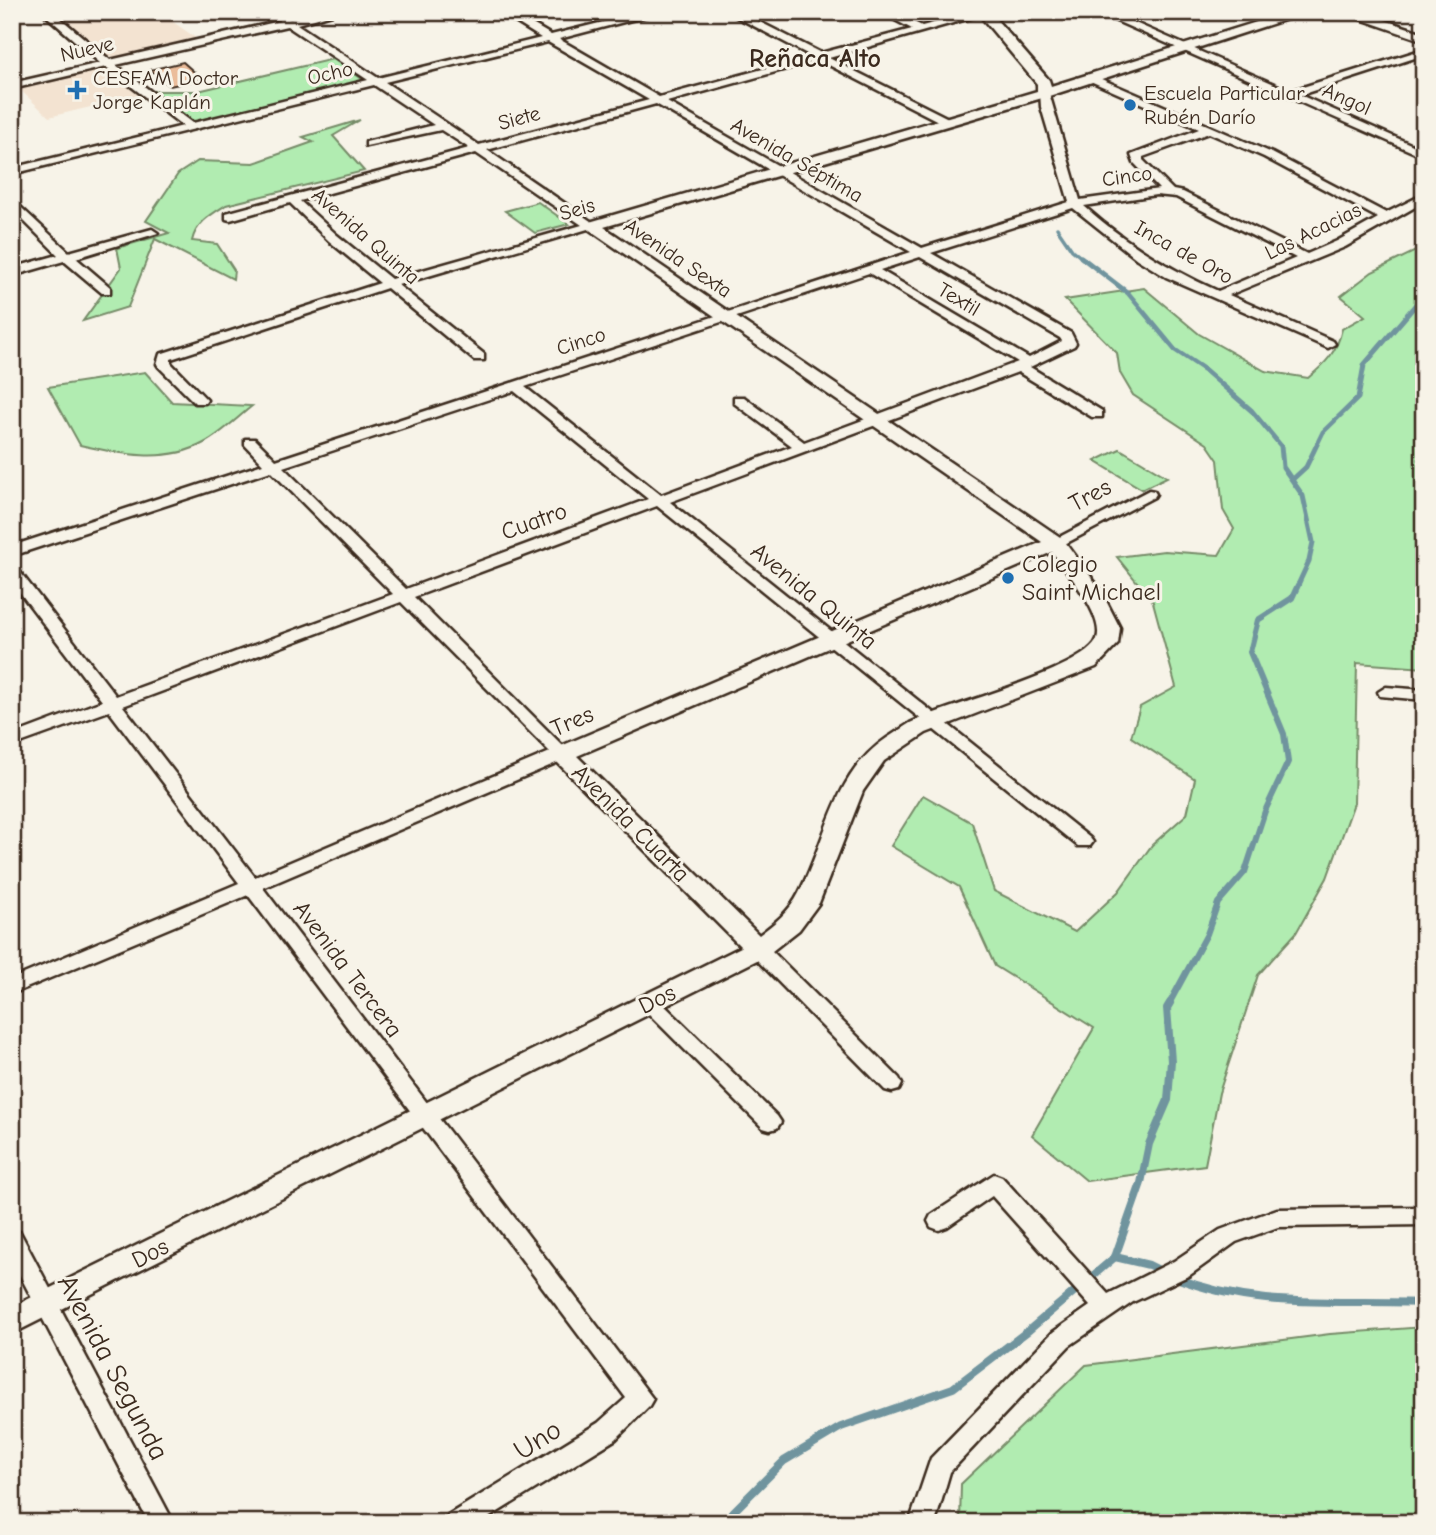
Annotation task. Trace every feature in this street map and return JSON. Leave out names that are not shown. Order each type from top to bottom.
[{"type":"street","points":[[47,12],[108,64],[190,126]]},
{"type":"street","name":"Avenida Sexta","points":[[273,12],[980,487],[1056,543]]},
{"type":"street","name":"Nueve","points":[[12,86],[334,12]]},
{"type":"street","name":"Avenida Séptima","points":[[503,12],[1066,336],[1070,341]]},
{"type":"street","name":"Ocho","points":[[12,171],[657,12]]},
{"type":"street","points":[[732,12],[946,121]]},
{"type":"street","points":[[885,12],[922,30]]},
{"type":"street","points":[[989,12],[988,18],[996,29],[1044,83],[1045,107],[1075,204]]},
{"type":"street","name":"Siete","points":[[230,216],[922,30],[966,14],[989,12]]},
{"type":"street","name":"Angol","points":[[1101,12],[1424,154]]},
{"type":"street","name":"Seis","points":[[200,400],[164,365],[163,359],[388,284],[1044,93],[1303,12]]},
{"type":"street","points":[[1346,12],[1424,37]]},
{"type":"street","points":[[1290,95],[1424,52]]},
{"type":"street","points":[[1092,78],[1268,155],[1384,217]]},
{"type":"street","points":[[370,144],[442,126]]},
{"type":"street","name":"Inca de Oro","points":[[1210,130],[1137,155],[1138,161],[1169,192],[1179,194],[1305,258]]},
{"type":"street","name":"Cinco","points":[[12,551],[274,467],[918,252],[1075,204],[1169,192]]},
{"type":"street","name":"Las Acacias","points":[[1217,296],[1341,244],[1384,217],[1424,197]]},
{"type":"street","name":"Avenida Quinta","points":[[292,199],[388,284],[479,357]]},
{"type":"street","points":[[12,202],[68,258],[106,290]]},
{"type":"street","name":"Inca de Oro","points":[[1075,204],[1141,257],[1217,296],[1328,344]]},
{"type":"street","points":[[12,272],[152,233]]},
{"type":"street","name":"Textil","points":[[869,268],[1025,365],[1097,414]]},
{"type":"street","name":"Cuatro","points":[[12,741],[1025,365],[1070,341]]},
{"type":"street","name":"Avenida Quinta","points":[[515,385],[1084,842]]},
{"type":"street","points":[[739,400],[803,448]]},
{"type":"street","name":"Avenida Cuarta","points":[[250,442],[892,1084]]},
{"type":"street","name":"Tres","points":[[12,988],[1056,543],[1149,494]]},
{"type":"street","name":"Dos","points":[[12,1321],[758,949],[790,924],[810,897],[852,790],[866,767],[888,745],[933,721],[1059,675],[1096,657],[1107,644],[1110,636],[1108,620],[1090,589],[1056,543]]},
{"type":"street","name":"Avenida Tercera","points":[[12,571],[641,1399]]},
{"type":"street","points":[[1386,692],[1424,695]]},
{"type":"street","points":[[650,1003],[770,1122]]},
{"type":"street","points":[[939,1220],[994,1183],[1106,1308]]},
{"type":"street","points":[[922,1523],[940,1466],[1061,1339],[1125,1294],[1182,1268],[1228,1236],[1277,1218],[1424,1216]]},
{"type":"street","name":"Avenida Segunda","points":[[12,1238],[162,1523]]},
{"type":"street","name":"Uno","points":[[457,1523],[607,1431],[641,1399]]},
{"type":"shaded area","points":[[58,12],[159,12],[196,38],[114,57],[107,56]]},
{"type":"shaded area","name":"CESFAM Doctor Jorge Kaplán","points":[[103,65],[140,95],[49,117],[15,85]]},
{"type":"green space","points":[[333,59],[365,81],[202,122],[189,120],[152,91],[198,91]]},
{"type":"green space","points":[[360,120],[333,136],[364,171],[226,205],[200,224],[192,241],[217,244],[234,270],[233,279],[155,239],[128,307],[83,321],[121,268],[117,248],[169,233],[146,221],[178,174],[198,161],[254,163],[313,142],[303,137]]},
{"type":"green space","points":[[538,202],[569,224],[535,233],[505,211]]},
{"type":"green space","points":[[1424,247],[1424,668],[1357,663],[1354,803],[1327,878],[1296,933],[1258,975],[1219,1093],[1205,1165],[1087,1181],[1032,1135],[1094,1028],[995,966],[959,887],[891,846],[923,795],[972,823],[994,891],[1075,932],[1118,892],[1152,845],[1187,814],[1195,779],[1131,737],[1140,707],[1176,687],[1153,602],[1117,557],[1164,551],[1219,555],[1234,529],[1223,510],[1218,460],[1207,444],[1133,395],[1120,373],[1117,353],[1065,300],[1144,288],[1199,334],[1265,371],[1308,378],[1330,356],[1342,329],[1365,316],[1341,296],[1372,272]]},
{"type":"green space","points":[[145,372],[172,402],[252,406],[217,435],[189,449],[158,455],[126,454],[80,445],[48,387]]},
{"type":"green space","points":[[1120,449],[1167,477],[1142,489],[1095,461]]},
{"type":"green space","points":[[1424,1327],[1424,1523],[960,1523],[961,1484],[1086,1365],[1330,1334]]},
{"type":"building","points":[[183,62],[202,79],[170,86],[150,70]]},
{"type":"waterway","points":[[1057,228],[1072,250],[1083,259]]},
{"type":"waterway","points":[[1081,257],[1128,293],[1175,350],[1205,370],[1252,411],[1281,446],[1283,467],[1303,496],[1313,542],[1309,561],[1297,587]]},
{"type":"waterway","points":[[1293,479],[1306,467],[1323,432],[1358,398],[1364,365],[1424,295]]},
{"type":"waterway","points":[[1169,1004],[1207,934],[1218,903],[1245,872],[1265,811],[1288,762],[1284,734],[1250,652],[1258,620],[1292,598],[1298,585]]},
{"type":"waterway","points":[[1115,1257],[1141,1183],[1149,1144],[1168,1100],[1171,1061],[1167,1008],[1170,1003]]},
{"type":"waterway","points":[[722,1523],[784,1461],[841,1427],[953,1388],[1029,1330],[1115,1257]]},
{"type":"waterway","points":[[1115,1257],[1149,1265],[1165,1273]]},
{"type":"waterway","points":[[1174,1277],[1206,1288],[1267,1299],[1424,1303]]},
{"type":"place","name":"CESFAM Doctor Jorge Kaplán","points":[[77,90]]},
{"type":"place","name":"Escuela Particular Rubén Darío","points":[[1130,105]]},
{"type":"place","name":"Colegio Saint Michael","points":[[1008,578]]},
{"type":"district","name":"Reñaca Alto","points":[[815,58]]}]
